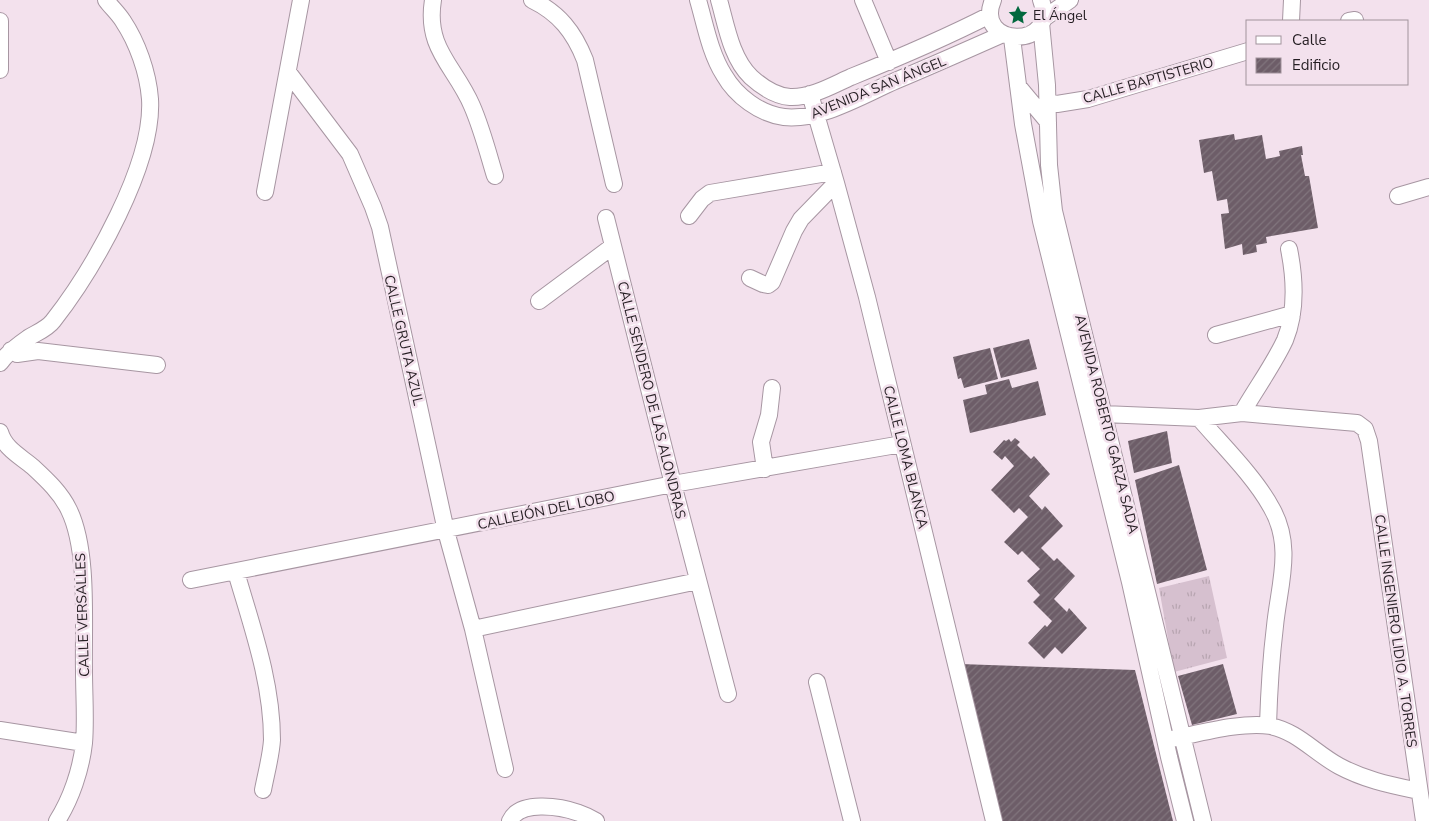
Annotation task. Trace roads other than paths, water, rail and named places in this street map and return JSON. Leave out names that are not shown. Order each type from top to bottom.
[{"type":"street","points":[[265,192],[301,0]]},
{"type":"street","points":[[433,0],[432,22],[440,53],[472,106],[495,176]]},
{"type":"street","points":[[532,0],[558,16],[568,26],[578,42],[585,60],[614,184]]},
{"type":"street","name":"AVENIDA SAN ÁNGEL","points":[[698,0],[720,68],[737,92],[757,107],[773,115],[798,117],[815,114],[845,103],[1007,36],[1026,37],[1032,34],[1042,21],[1070,0]]},
{"type":"street","name":"AVENIDA SAN ÁNGEL","points":[[719,0],[733,46],[749,76],[765,88],[778,94],[792,97],[810,94],[889,62],[991,8]]},
{"type":"street","points":[[862,0],[889,62]]},
{"type":"street","name":"AVENIDA ROBERTO GARZA SADA","points":[[1041,0],[1044,8],[1042,21],[1048,102],[1051,188],[1061,241],[1203,821]]},
{"type":"street","points":[[1291,20],[1292,0]]},
{"type":"street","points":[[0,363],[11,350],[52,323],[92,264],[134,179],[144,144],[150,106],[146,77],[138,50],[112,1]]},
{"type":"street","points":[[991,8],[992,23],[1007,36]]},
{"type":"street","points":[[0,21],[0,70]]},
{"type":"street","name":"AVENIDA ROBERTO GARZA SADA","points":[[1007,36],[1018,86],[1041,221],[1130,582],[1185,821]]},
{"type":"street","name":"CALLE BAPTISTERIO","points":[[1048,102],[1057,104],[1088,99],[1246,52]]},
{"type":"street","name":"CALLE GRUTA AZUL","points":[[288,72],[350,154],[380,228],[446,530],[473,629],[506,770]]},
{"type":"street","points":[[1018,86],[1048,122]]},
{"type":"street","name":"CALLE LOMA BLANCA","points":[[810,94],[866,297],[994,821]]},
{"type":"street","points":[[689,216],[702,199],[710,193],[834,177]]},
{"type":"street","points":[[750,278],[763,284],[772,282],[794,230],[834,177]]},
{"type":"street","points":[[1034,181],[1046,200],[1052,231],[1061,241],[1058,255],[1067,295],[1063,307]]},
{"type":"street","points":[[1398,196],[1429,187]]},
{"type":"street","name":"CALLE SENDERO DE LAS ALONDRAS","points":[[606,218],[728,694]]},
{"type":"street","points":[[539,300],[613,246]]},
{"type":"street","points":[[1103,414],[1199,418],[1242,413],[1285,340],[1292,314],[1294,294],[1294,272],[1289,249]]},
{"type":"street","points":[[1216,335],[1292,314]]},
{"type":"street","points":[[11,350],[17,354],[38,351],[157,365]]},
{"type":"street","points":[[764,469],[760,442],[769,415],[772,388]]},
{"type":"street","name":"CALLE INGENIERO LIDIO A. TORRES","points":[[1242,413],[1357,423],[1365,429],[1369,441],[1424,821]]},
{"type":"street","points":[[1199,418],[1260,490],[1272,507],[1279,524],[1284,566],[1275,619],[1268,726]]},
{"type":"street","name":"CALLE VERSALLES","points":[[0,432],[8,448],[33,467],[56,490],[68,508],[75,524],[80,548],[83,588],[84,743],[78,775],[72,792],[57,821]]},
{"type":"street","name":"CALLEJÓN DEL LOBO","points":[[191,580],[673,484],[902,444]]},
{"type":"street","points":[[236,572],[264,668],[269,692],[272,742],[263,790]]},
{"type":"street","points":[[473,629],[698,581]]},
{"type":"street","points":[[818,682],[852,821]]},
{"type":"street","points":[[1165,740],[1236,727],[1268,726],[1283,729],[1336,764],[1365,778],[1419,791]]},
{"type":"street","points":[[0,730],[84,743]]},
{"type":"street","points":[[510,821],[517,811],[532,807],[548,807],[578,812],[596,821]]},
{"type":"place","name":"El Ángel","points":[[1018,15]]}]
